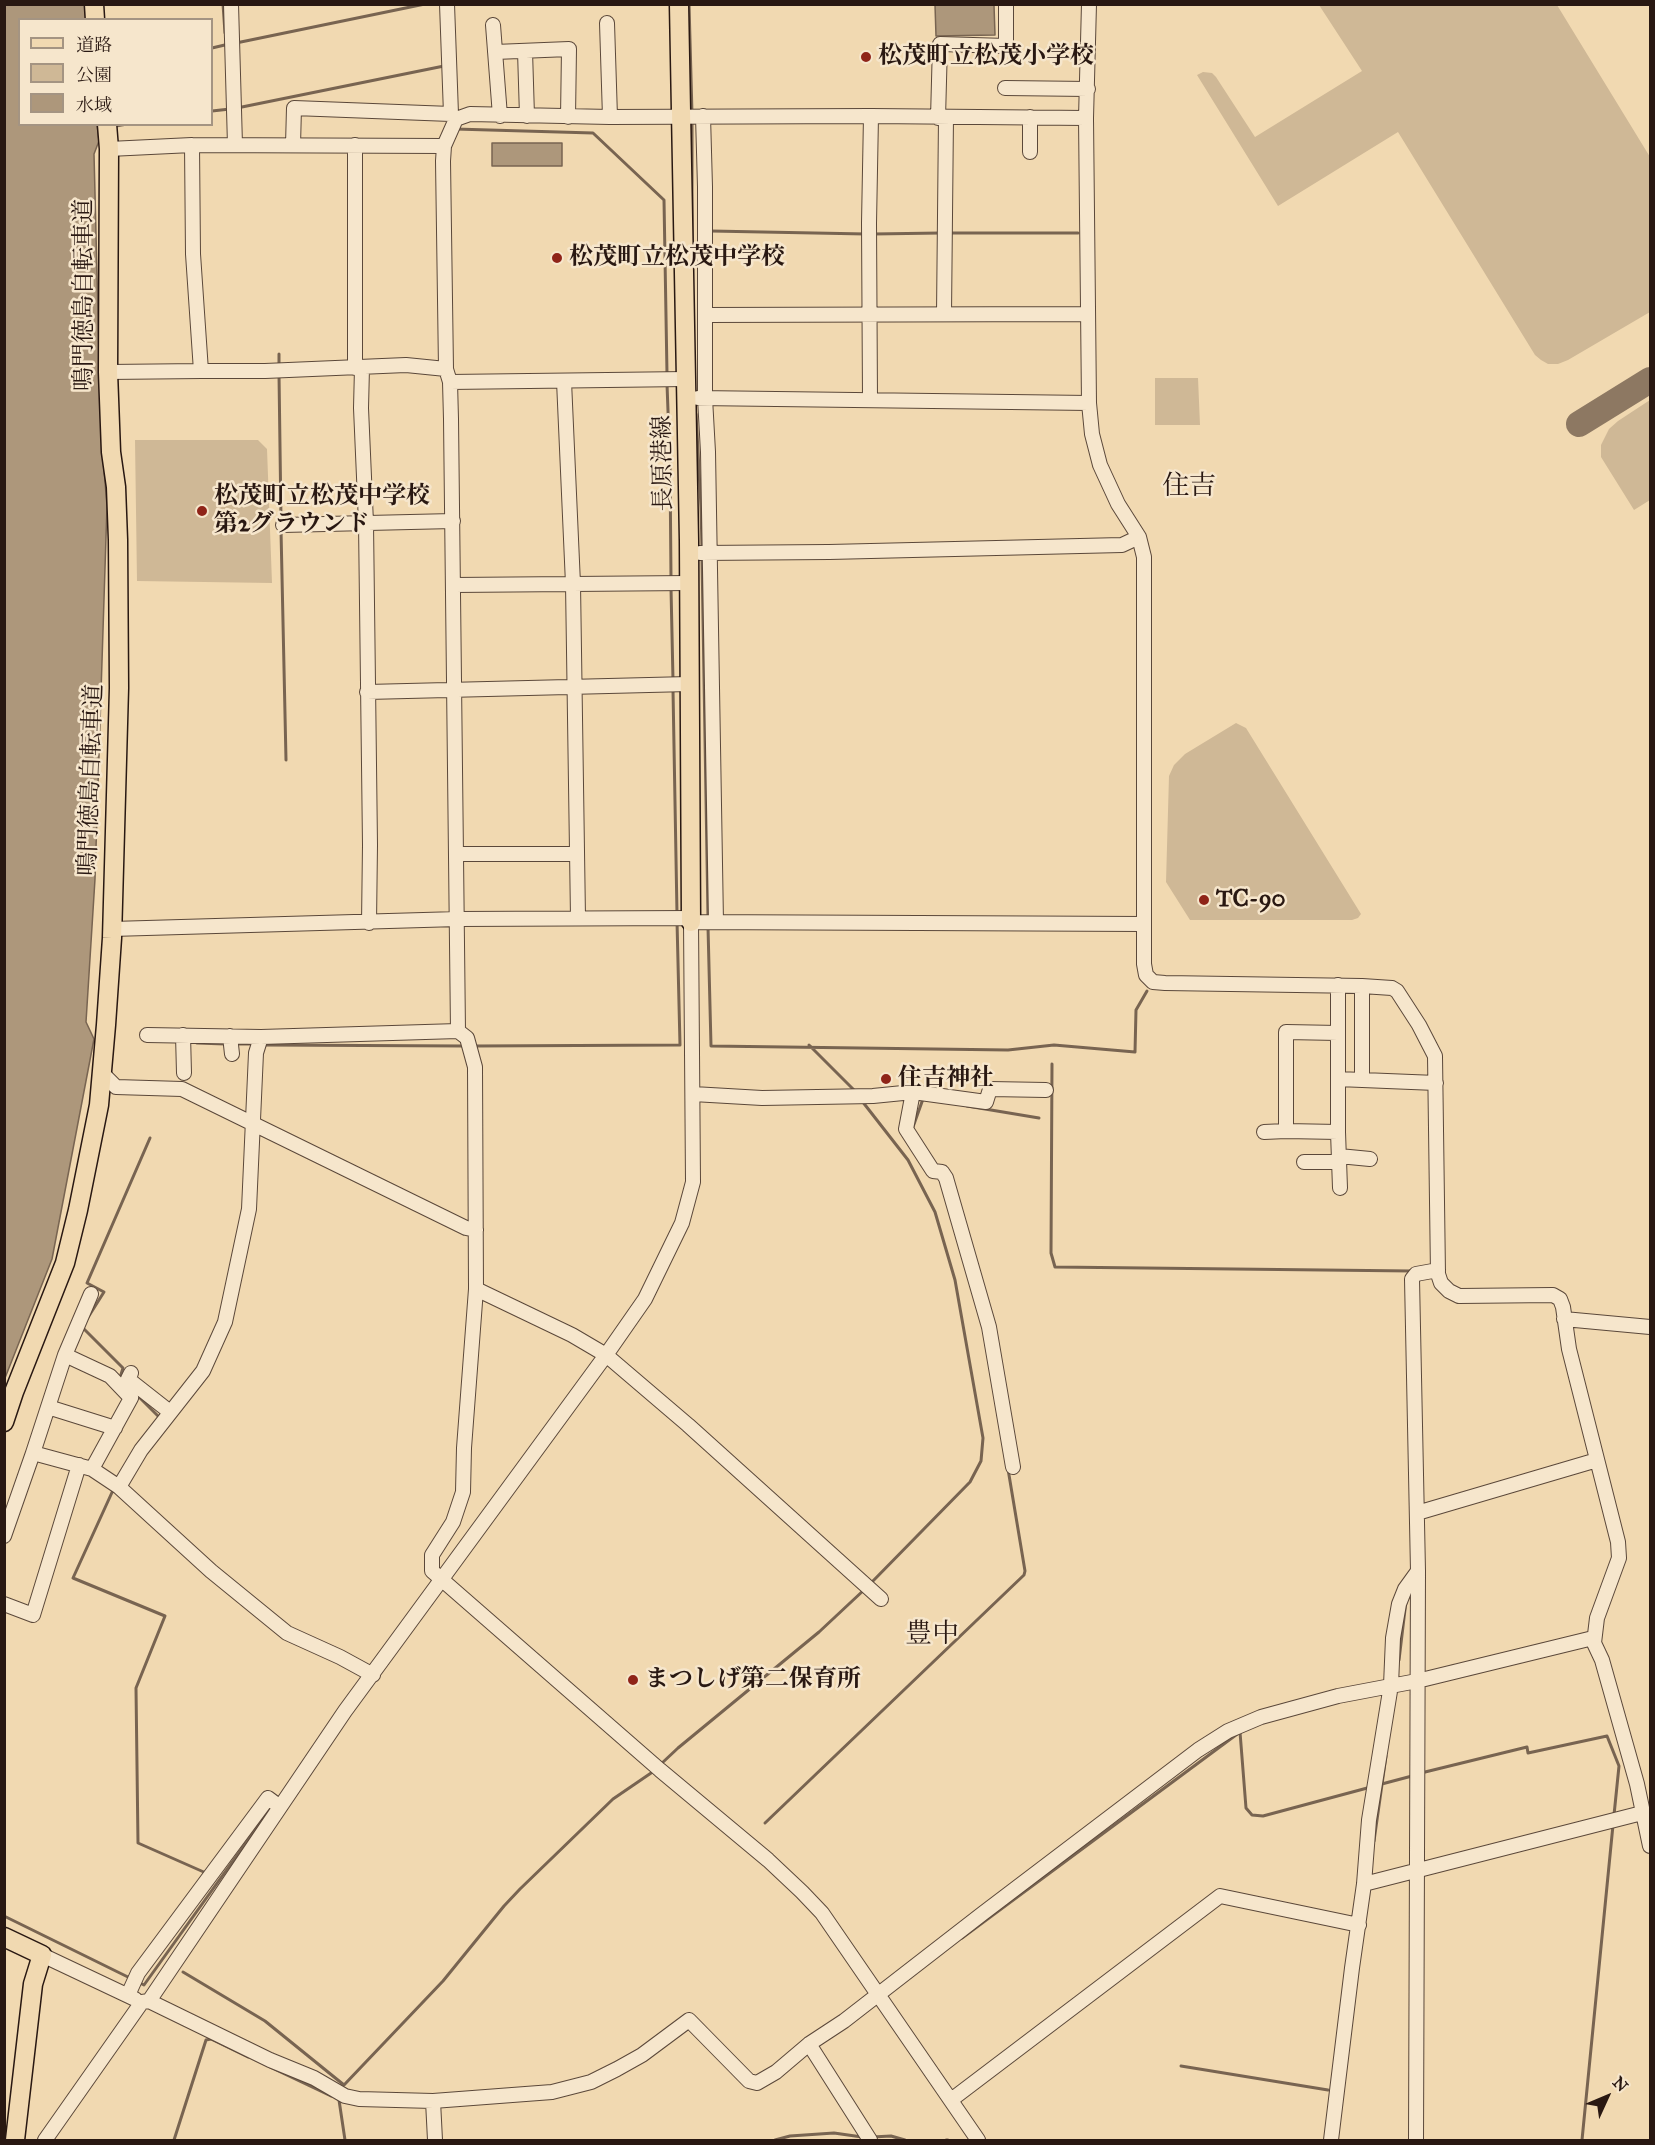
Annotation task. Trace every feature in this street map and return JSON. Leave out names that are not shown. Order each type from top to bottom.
[{"type":"main road","name":"長原港線","points":[[683,9],[692,116],[686,379],[691,920]]},
{"type":"main road","name":"鳴門徳島自転車道","points":[[4,1422],[65,1263],[99,1105],[102,1073],[112,929],[119,688],[118,540],[108,372],[110,149],[107,126]]},
{"type":"main road","points":[[4,1937],[42,1954],[33,1984],[15,2140]]},
{"type":"street","points":[[231,4],[235,145]]},
{"type":"street","points":[[447,4],[454,117],[444,146],[453,521],[458,1031]]},
{"type":"street","points":[[944,314],[940,44],[1006,46],[1006,4]]},
{"type":"street","points":[[1089,4],[1086,118],[1089,403],[1092,434],[1100,465],[1118,504],[1139,537],[1144,557],[1144,964],[1146,975],[1153,982],[1392,988],[1419,1025],[1435,1056],[1438,1270],[1441,1283],[1449,1291],[1459,1296],[1553,1295],[1560,1299],[1569,1349],[1618,1542],[1619,1558],[1597,1618],[1593,1638],[1644,1782],[1642,1813],[1650,1846]]},
{"type":"street","points":[[607,23],[610,117]]},
{"type":"street","points":[[493,25],[500,116]]},
{"type":"street","points":[[495,52],[568,50],[568,117]]},
{"type":"street","points":[[525,51],[528,116]]},
{"type":"street","points":[[1005,88],[1088,89]]},
{"type":"street","points":[[293,145],[294,108],[454,117],[470,114],[568,117],[1086,118]]},
{"type":"street","points":[[692,116],[705,187],[705,398],[716,922]]},
{"type":"street","points":[[870,399],[871,116]]},
{"type":"street","points":[[1030,117],[1030,152]]},
{"type":"street","points":[[192,145],[193,254],[201,371]]},
{"type":"street","points":[[110,149],[192,145],[444,146]]},
{"type":"street","points":[[355,145],[359,368],[366,523],[369,923]]},
{"type":"street","points":[[705,315],[1088,314]]},
{"type":"street","points":[[108,372],[359,368],[406,365],[448,376],[564,381],[686,379]]},
{"type":"street","points":[[564,381],[573,584],[578,918]]},
{"type":"street","points":[[687,398],[1089,403]]},
{"type":"street","points":[[283,525],[453,521]]},
{"type":"street","points":[[689,553],[1122,545],[1139,537]]},
{"type":"street","points":[[454,585],[689,583]]},
{"type":"street","points":[[367,692],[689,684]]},
{"type":"street","points":[[457,854],[577,854]]},
{"type":"street","points":[[112,929],[458,919],[578,918],[716,922],[1144,924]]},
{"type":"street","points":[[45,2140],[146,2002],[345,1711],[645,1299],[682,1222],[693,1182],[691,920]]},
{"type":"street","points":[[1338,985],[1340,1188]]},
{"type":"street","points":[[1362,986],[1362,1080]]},
{"type":"street","points":[[147,1035],[261,1037],[458,1031],[467,1038],[476,1067],[476,1289],[464,1448],[463,1492],[453,1522],[432,1555],[432,1572],[660,1770],[768,1860],[822,1913],[978,2140]]},
{"type":"street","points":[[1286,1131],[1286,1032],[1338,1033]]},
{"type":"street","points":[[183,1035],[184,1073]]},
{"type":"street","points":[[230,1036],[232,1054]]},
{"type":"street","points":[[119,1487],[141,1450],[203,1371],[225,1322],[249,1209],[256,1053],[261,1037]]},
{"type":"street","points":[[102,1073],[116,1087],[182,1089],[466,1228],[476,1230]]},
{"type":"street","points":[[1338,1079],[1436,1083]]},
{"type":"street","points":[[693,1094],[762,1098],[873,1096],[913,1092],[986,1102],[990,1089],[1046,1090]]},
{"type":"street","points":[[913,1092],[906,1129],[933,1171],[942,1172],[946,1178],[989,1327],[1013,1467]]},
{"type":"street","points":[[1264,1132],[1338,1132]]},
{"type":"street","points":[[1304,1162],[1370,1159]]},
{"type":"street","points":[[1416,2140],[1418,1571],[1412,1279],[1416,1274],[1438,1270]]},
{"type":"street","points":[[476,1289],[558,1328],[606,1355],[688,1425],[881,1599]]},
{"type":"street","points":[[4,1536],[65,1356],[92,1293]]},
{"type":"street","points":[[1564,1319],[1650,1327]]},
{"type":"street","points":[[4,1604],[39,1617],[86,1467],[115,1428],[131,1398],[110,1376],[65,1356]]},
{"type":"street","points":[[131,1373],[128,1378],[170,1412]]},
{"type":"street","points":[[48,1407],[115,1428]]},
{"type":"street","points":[[33,1453],[86,1467],[119,1487],[211,1571],[287,1633],[340,1657],[372,1675]]},
{"type":"street","points":[[1417,1513],[1597,1460]]},
{"type":"street","points":[[1331,2140],[1364,1884],[1369,1820],[1391,1685],[1394,1638],[1405,1589],[1418,1571]]},
{"type":"street","points":[[42,1954],[270,2060],[314,2078],[345,2096],[359,2099],[434,2101],[552,2092],[591,2082],[642,2055],[689,2020],[749,2081],[757,2083],[776,2072],[809,2044],[844,2021],[1198,1750],[1228,1731],[1261,1717],[1338,1696],[1417,1681],[1593,1638]]},
{"type":"street","points":[[128,1995],[138,1973],[268,1798],[280,1807]]},
{"type":"street","points":[[1364,1884],[1642,1813]]},
{"type":"street","points":[[951,2100],[1220,1896],[1359,1925]]},
{"type":"street","points":[[809,2044],[868,2135]]},
{"type":"street","points":[[434,2101],[435,2140]]},
{"type":"green space","points":[[1319,5],[1557,5],[1650,157],[1650,312],[1568,360],[1558,364],[1548,364],[1541,360],[1535,355],[1398,132],[1278,206],[1197,75],[1203,72],[1212,73],[1216,77],[1255,137],[1362,71]]},
{"type":"green space","points":[[1155,378],[1198,378],[1200,425],[1155,425]]},
{"type":"green space","points":[[1650,400],[1650,500],[1634,510],[1601,457],[1601,445],[1609,429]]},
{"type":"green space","name":"松茂町立松茂中学校 第2グラウンド","points":[[135,440],[258,440],[267,449],[272,583],[137,581]]},
{"type":"green space","points":[[1236,723],[1246,728],[1361,914],[1358,918],[1352,920],[1190,920],[1166,882],[1169,776],[1174,765],[1185,754]]},
{"type":"water","points":[[5,5],[85,5],[86,18],[18,18],[18,126],[97,126],[99,141],[94,154],[101,433],[107,506],[95,879],[86,1022],[94,1039],[52,1259],[5,1378]]},
{"type":"water","points":[[935,5],[994,5],[995,35],[936,36]]},
{"type":"water","points":[[492,143],[562,143],[562,166],[492,166]]},
{"type":"waterway","points":[[223,4],[225,33]]},
{"type":"waterway","points":[[236,43],[425,4]]},
{"type":"waterway","points":[[689,4],[692,114]]},
{"type":"waterway","points":[[213,48],[229,44]]},
{"type":"waterway","points":[[237,108],[444,66]]},
{"type":"waterway","points":[[213,111],[230,109]]},
{"type":"waterway","points":[[692,120],[692,240]]},
{"type":"waterway","points":[[455,129],[593,133],[664,200],[667,374]]},
{"type":"waterway","points":[[711,231],[866,234]]},
{"type":"waterway","points":[[873,234],[941,233]]},
{"type":"waterway","points":[[948,233],[1078,233]]},
{"type":"waterway","points":[[279,354],[279,367]]},
{"type":"waterway","points":[[279,374],[281,520]]},
{"type":"waterway","points":[[667,384],[671,578]]},
{"type":"waterway","points":[[696,414],[702,548]]},
{"type":"waterway","points":[[281,530],[286,760]]},
{"type":"waterway","points":[[702,558],[708,917]]},
{"type":"waterway","points":[[671,588],[673,680]]},
{"type":"waterway","points":[[673,690],[677,914]]},
{"type":"waterway","points":[[475,1046],[680,1045],[677,921]]},
{"type":"waterway","points":[[708,927],[711,1046],[1008,1050],[1054,1045],[1135,1052],[1136,1010],[1147,991]]},
{"type":"waterway","points":[[197,1043],[225,1044]]},
{"type":"waterway","points":[[235,1044],[255,1044]]},
{"type":"waterway","points":[[262,1045],[465,1046]]},
{"type":"waterway","points":[[809,1045],[855,1091]]},
{"type":"waterway","points":[[1052,1064],[1051,1253],[1055,1267],[1412,1271]]},
{"type":"waterway","points":[[913,1127],[923,1099],[925,1099]]},
{"type":"waterway","points":[[862,1101],[908,1160],[935,1212],[955,1280],[983,1438],[981,1461],[970,1482],[870,1584]]},
{"type":"waterway","points":[[967,1106],[1039,1118]]},
{"type":"waterway","points":[[87,1319],[104,1292],[87,1283],[150,1138]]},
{"type":"waterway","points":[[82,1327],[123,1368],[120,1378]]},
{"type":"waterway","points":[[137,1395],[159,1417]]},
{"type":"waterway","points":[[765,1823],[1024,1575],[1008,1469]]},
{"type":"waterway","points":[[114,1488],[73,1578],[165,1616],[136,1688],[138,1843],[206,1873]]},
{"type":"waterway","points":[[661,1764],[819,1632],[865,1589]]},
{"type":"waterway","points":[[1399,1660],[1406,1601]]},
{"type":"waterway","points":[[962,1938],[1240,1732],[1246,1808],[1252,1815],[1263,1816],[1371,1787]]},
{"type":"waterway","points":[[1421,1773],[1527,1747],[1528,1753],[1607,1736],[1619,1766],[1614,1815]]},
{"type":"waterway","points":[[1374,1841],[1386,1756]]},
{"type":"waterway","points":[[183,1972],[265,2021],[344,2085],[443,1981],[520,1889],[613,1799],[654,1771]]},
{"type":"waterway","points":[[1378,1785],[1412,1776]]},
{"type":"waterway","points":[[138,1982],[144,1985],[271,1808]]},
{"type":"waterway","points":[[1582,2140],[1613,1825]]},
{"type":"waterway","points":[[4,1916],[132,1979]]},
{"type":"waterway","points":[[174,2140],[206,2040],[211,2039],[248,2057]]},
{"type":"waterway","points":[[1181,2066],[1328,2090]]},
{"type":"waterway","points":[[270,2067],[331,2096]]},
{"type":"waterway","points":[[339,2100],[345,2140]]},
{"type":"waterway","points":[[775,2140],[790,2136],[834,2133],[862,2137]]},
{"type":"waterway","points":[[872,2137],[891,2136],[905,2140]]},
{"type":"taxiway","points":[[1579,424],[1650,380]]},
{"type":"place","name":"松茂町立松茂小学校","points":[[866,57]]},
{"type":"place","name":"松茂町立松茂中学校","points":[[557,258]]},
{"type":"place","name":"松茂町立松茂中学校 第2グラウンド","points":[[202,511]]},
{"type":"place","name":"TC-90","points":[[1204,900]]},
{"type":"place","name":"住吉神社","points":[[886,1079]]},
{"type":"place","name":"まつしげ第二保育所","points":[[633,1680]]},
{"type":"district","name":"住吉","points":[[1189,487]]},
{"type":"district","name":"豊中","points":[[932,1635]]}]
